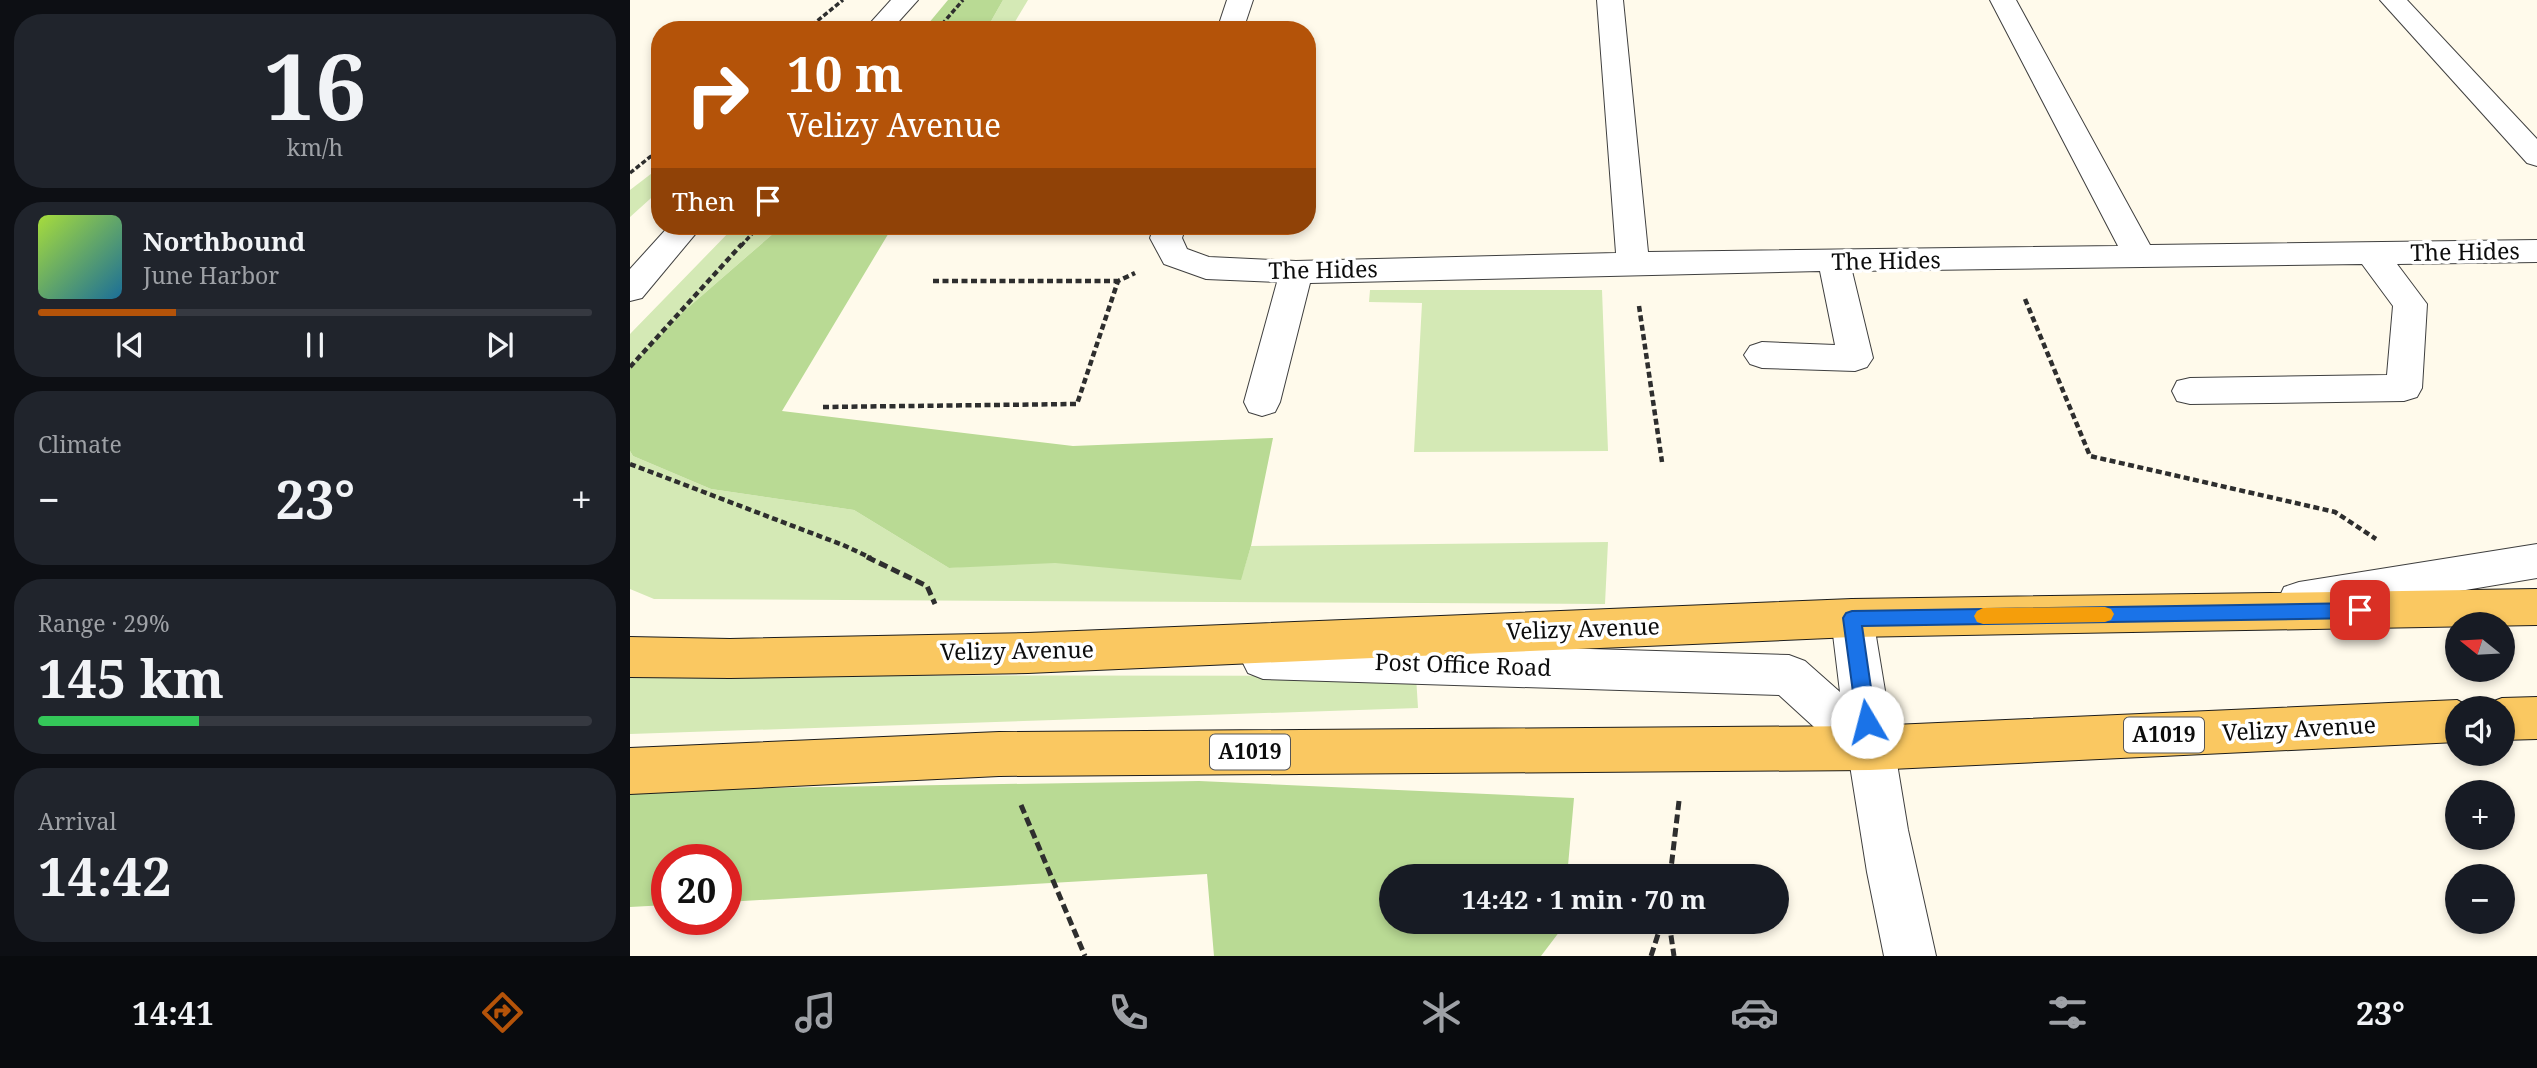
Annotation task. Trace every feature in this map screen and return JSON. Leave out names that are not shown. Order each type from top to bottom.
[{"type":"main road","name":"Velizy Avenue","points":[[630,657],[690,660],[956,652],[1028,653],[1852,618],[2537,607]]},
{"type":"main road","points":[[2515,719],[2537,718]]},
{"type":"main road","name":"Velizy Avenue","points":[[630,771],[999,754],[1870,748],[2445,722]]},
{"type":"street","points":[[885,21],[905,0]]},
{"type":"street","points":[[1233,21],[1240,0]]},
{"type":"street","points":[[1610,0],[1633,263]]},
{"type":"street","points":[[2003,0],[2140,257]]},
{"type":"street","points":[[2393,0],[2537,158]]},
{"type":"street","points":[[630,267],[672,235]]},
{"type":"street","points":[[630,290],[676,235]]},
{"type":"street","name":"The Hides","points":[[1172,241],[1206,268],[1296,272],[1633,263],[2537,251]]},
{"type":"street","points":[[2190,391],[2404,387],[2410,304],[2371,253]]},
{"type":"street","points":[[1762,355],[1855,358],[1834,261]]},
{"type":"street","points":[[1262,402],[1296,272]]},
{"type":"street","points":[[2224,612],[2537,561]]},
{"type":"street","points":[[1852,618],[1870,748],[1895,894],[1910,956]]},
{"type":"street","name":"Post Office Road","points":[[1028,653],[1789,675],[1870,748]]},
{"type":"path","points":[[818,21],[843,0]]},
{"type":"path","points":[[945,21],[963,0]]},
{"type":"path","points":[[630,173],[651,156]]},
{"type":"path","points":[[630,367],[751,235]]},
{"type":"path","points":[[823,407],[1077,404],[1118,281],[1172,241]]},
{"type":"path","points":[[2008,259],[2090,456],[2335,512],[2380,541]]},
{"type":"path","points":[[1633,263],[1662,463]]},
{"type":"path","points":[[933,281],[1118,281]]},
{"type":"path","points":[[630,464],[842,545],[926,586]]},
{"type":"path","points":[[1672,864],[1679,799]]},
{"type":"path","points":[[1651,956],[1658,934]]},
{"type":"path","points":[[1671,934],[1674,956]]},
{"type":"green space","points":[[948,0],[1003,0],[991,21],[930,21]]},
{"type":"green space","points":[[1003,0],[1028,0],[1015,21],[991,21]]},
{"type":"green space","points":[[651,174],[651,198],[630,217],[630,190]]},
{"type":"green space","points":[[726,235],[772,235],[683,312],[630,368],[630,334]]},
{"type":"green space","points":[[772,235],[888,235],[782,411],[1073,446],[1273,438],[1251,546],[1241,580],[1055,563],[949,568],[854,510],[711,489],[633,456],[630,451],[630,368],[683,312]]},
{"type":"green space","points":[[1370,290],[1602,290],[1608,451],[1414,452],[1422,303],[1369,302]]},
{"type":"green space","points":[[630,451],[633,456],[711,489],[854,510],[949,568],[1056,559],[1243,572],[1251,546],[1608,542],[1605,604],[654,599],[630,589]]},
{"type":"green space","points":[[630,675],[1416,676],[1418,708],[630,734]]},
{"type":"green space","points":[[1199,781],[1574,798],[1568,864],[1379,864],[1379,934],[1558,934],[1541,956],[1214,956],[1207,874],[742,901],[742,844],[651,844],[651,906],[630,907],[630,790]]},
{"type":"slow traffic","points":[[1983,616],[2105,614]]},
{"type":"route","points":[[1867,722],[1852,618],[2360,610]]}]
